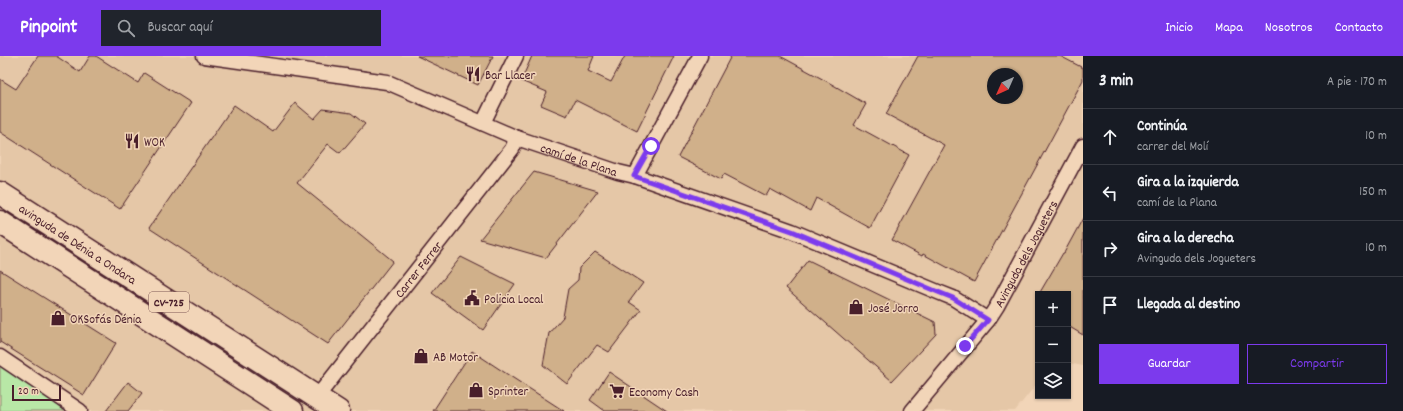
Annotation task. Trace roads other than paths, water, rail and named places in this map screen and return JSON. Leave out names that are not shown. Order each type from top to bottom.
[{"type":"main road","name":"avinguda de Dénia a Ondara","points":[[0,193],[338,411]]},
{"type":"main road","name":"avinguda de Dénia a Ondara","points":[[0,222],[292,411]]},
{"type":"street","name":"camí de la Plana","points":[[207,56],[387,82],[517,138],[634,176],[792,231],[953,298],[988,320]]},
{"type":"street","points":[[483,123],[516,56]]},
{"type":"street","points":[[634,176],[700,56]]},
{"type":"street","name":"Carrer Ferrer","points":[[316,397],[512,149],[517,138]]},
{"type":"street","name":"Avinguda dels Jogueters","points":[[912,411],[988,320],[1083,146]]},
{"type":"street","points":[[0,357],[80,411]]},
{"type":"place","name":"Bar Llacer","points":[[473,74]]},
{"type":"place","name":"WOK","points":[[132,141]]},
{"type":"place","name":"Policia Local","points":[[472,298]]},
{"type":"place","name":"José Jorro","points":[[856,307]]},
{"type":"place","name":"OKSofás Dénia","points":[[58,318]]},
{"type":"place","name":"AB Motor","points":[[421,356]]},
{"type":"place","name":"Sprinter","points":[[476,390]]},
{"type":"place","name":"Economy Cash","points":[[617,391]]}]
